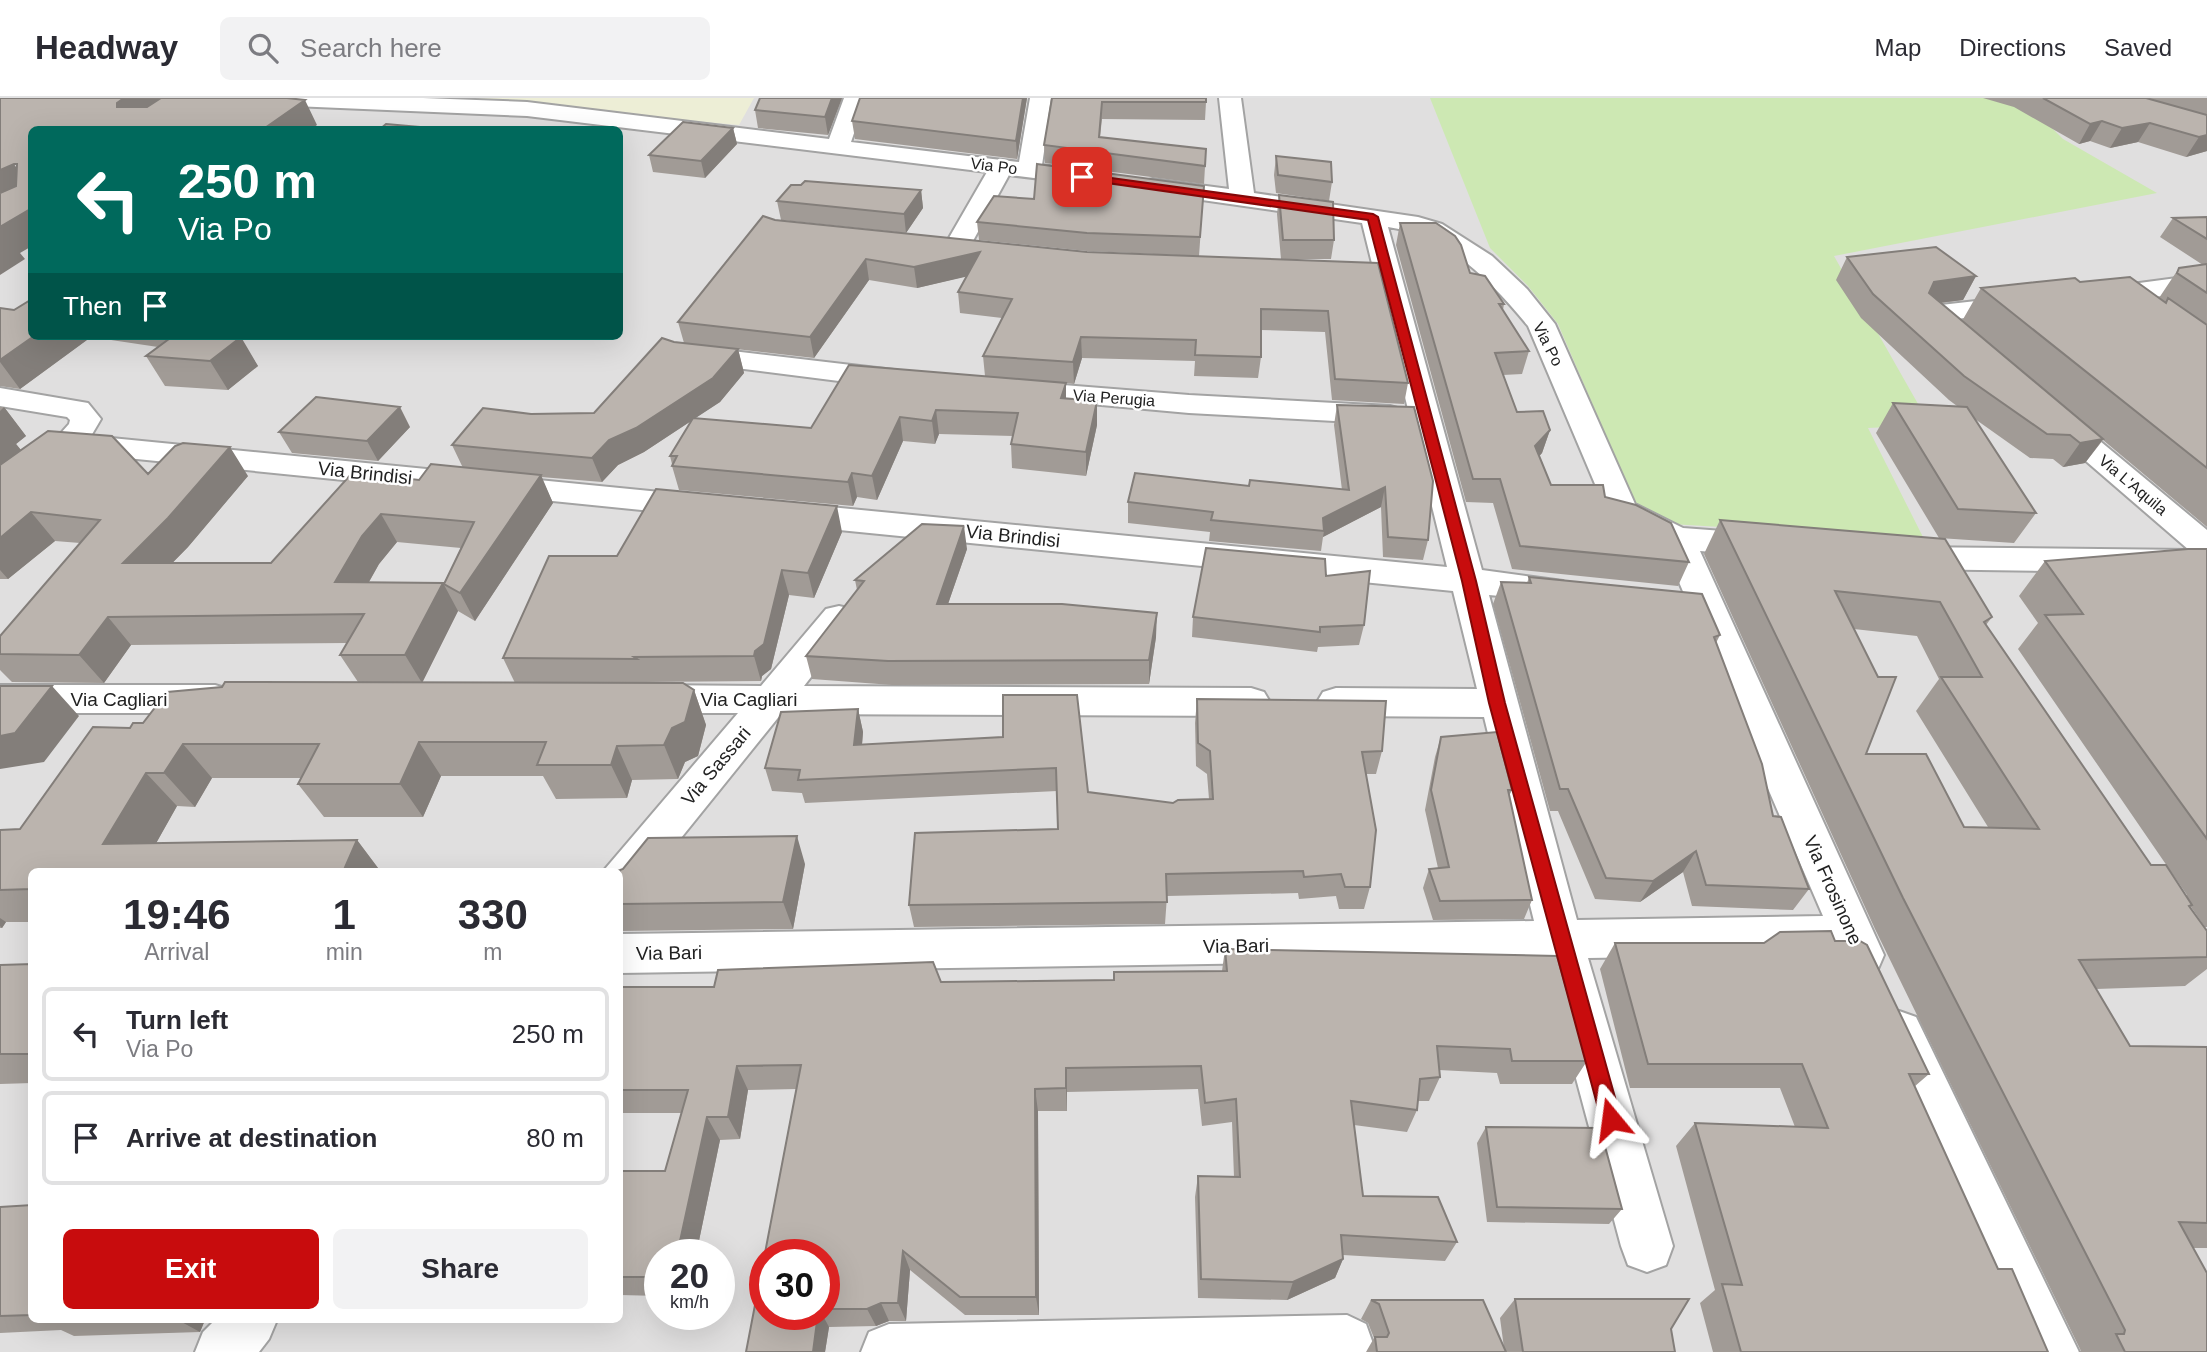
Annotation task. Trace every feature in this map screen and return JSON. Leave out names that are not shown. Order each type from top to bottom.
[{"type":"street","name":"Via Po","points":[[270,98],[527,109],[1109,180]]},
{"type":"street","points":[[837,148],[855,98]]},
{"type":"street","points":[[1029,170],[1041,98]]},
{"type":"street","points":[[1230,98],[1242,198]]},
{"type":"street","points":[[419,123],[444,104]]},
{"type":"street","points":[[981,252],[942,248],[1002,167]]},
{"type":"street","name":"Via Po","points":[[1135,184],[1373,217],[1433,229],[1483,262],[1517,295],[1541,324],[1622,510],[1678,538]]},
{"type":"street","points":[[1373,217],[1374,272],[1423,417],[1469,581],[1497,703],[1647,1247]]},
{"type":"street","points":[[1964,341],[1932,314],[2207,282]]},
{"type":"street","points":[[2116,294],[2146,317]]},
{"type":"street","points":[[681,354],[924,382]]},
{"type":"street","name":"Via Perugia","points":[[990,389],[1189,404],[1423,417]]},
{"type":"street","name":"Via Brindisi","points":[[0,397],[77,409],[86,419],[83,427],[55,451],[747,510],[1587,592]]},
{"type":"street","name":"Via L'Aquila","points":[[2038,404],[2207,548]]},
{"type":"street","points":[[1678,538],[1797,548]]},
{"type":"street","name":"Via Frosinone","points":[[1678,538],[1686,601],[1853,935],[2051,1352]]},
{"type":"street","points":[[1880,555],[1934,560],[2207,562]]},
{"type":"street","points":[[1934,560],[1957,594]]},
{"type":"street","name":"Via Sassari","points":[[623,878],[839,618]]},
{"type":"street","name":"Via Cagliari","points":[[0,699],[248,699]]},
{"type":"street","name":"Via Cagliari","points":[[606,699],[1497,703]]},
{"type":"street","name":"Via Bari","points":[[623,954],[1853,935]]},
{"type":"street","points":[[223,1352],[247,1323]]},
{"type":"street","points":[[889,1352],[1347,1348]]},
{"type":"shaded area","points":[[0,98],[2207,98],[2207,1352],[0,1352]]},
{"type":"green space","points":[[754,98],[739,125],[462,100]]},
{"type":"green space","points":[[1430,98],[1987,98],[2024,109],[2049,125],[2063,139],[2157,193],[1834,256],[1930,425],[1868,428],[1924,539],[1671,524],[1637,508],[1558,324],[1528,286],[1490,248]]},
{"type":"building","points":[[0,98],[124,98],[117,103],[117,107],[147,107],[161,98],[305,100],[268,126],[28,126],[28,210],[0,227],[0,193],[16,186],[17,164],[0,170]]},
{"type":"building","points":[[760,98],[832,98],[825,117],[755,110]]},
{"type":"building","points":[[860,98],[1023,98],[1016,141],[852,121]]},
{"type":"building","points":[[1052,98],[1206,98],[1206,102],[1102,102],[1099,137],[1206,149],[1205,166],[1044,145]]},
{"type":"building","points":[[2043,98],[2146,98],[2207,115],[2207,135],[2199,137],[2150,123],[2122,128],[2102,121],[2090,124]]},
{"type":"building","points":[[683,122],[733,128],[701,161],[649,155]]},
{"type":"building","points":[[1276,156],[1331,162],[1332,182],[1278,175]]},
{"type":"building","points":[[1037,164],[1204,186],[1200,237],[1087,233],[977,222],[994,196],[1034,199]]},
{"type":"building","points":[[805,181],[921,190],[904,214],[777,201],[791,185],[801,185]]},
{"type":"building","points":[[1279,195],[1333,202],[1334,240],[1283,240]]},
{"type":"building","points":[[763,216],[775,220],[1087,252],[1378,263],[1408,383],[1335,379],[1328,311],[1261,309],[1261,357],[1195,355],[1196,340],[1081,337],[1073,362],[983,356],[1012,299],[958,292],[980,252],[914,267],[866,259],[810,337],[678,322]]},
{"type":"building","points":[[2207,217],[2207,239],[2173,218]]},
{"type":"building","points":[[1400,223],[1436,223],[1455,236],[1461,245],[1470,273],[1485,276],[1504,304],[1499,304],[1529,351],[1495,353],[1517,412],[1543,411],[1550,430],[1535,446],[1551,485],[1603,485],[1605,497],[1636,505],[1671,523],[1689,562],[1520,546],[1500,479],[1473,479]]},
{"type":"building","points":[[1936,247],[1976,276],[1934,282],[1929,293],[2103,439],[2080,443],[2070,435],[2047,434],[1964,376],[1873,294],[1847,257]]},
{"type":"building","points":[[2207,264],[2207,293],[2177,273],[2179,268]]},
{"type":"building","points":[[2130,277],[2166,303],[2168,298],[2207,325],[2207,468],[1981,288],[2075,278],[2080,282]]},
{"type":"building","points":[[28,301],[28,340],[0,360],[0,308],[14,310]]},
{"type":"building","points":[[662,338],[674,342],[738,349],[713,378],[636,428],[609,440],[592,458],[452,445],[483,408],[531,414],[594,413]]},
{"type":"building","points":[[168,340],[237,340],[210,361],[146,356]]},
{"type":"building","points":[[849,365],[1066,383],[1061,398],[1097,401],[1086,452],[1011,444],[1018,413],[936,410],[932,421],[900,417],[872,476],[852,473],[848,482],[672,466],[677,456],[670,456],[693,418],[811,428]]},
{"type":"building","points":[[316,397],[400,407],[367,441],[279,432]]},
{"type":"building","points":[[1893,403],[1967,407],[2036,513],[1958,509]]},
{"type":"building","points":[[1337,405],[1414,407],[1433,481],[1428,540],[1388,537],[1385,487],[1323,518],[1324,531],[1211,520],[1213,512],[1128,502],[1135,473],[1249,486],[1250,480],[1349,490]]},
{"type":"building","points":[[48,431],[112,436],[148,474],[175,446],[183,443],[230,447],[168,518],[123,563],[271,563],[353,472],[419,480],[431,464],[541,475],[460,593],[444,584],[474,522],[381,514],[362,536],[335,582],[443,583],[405,655],[340,655],[364,614],[108,617],[79,655],[0,654],[0,636],[100,520],[31,512],[0,538],[0,465]]},
{"type":"building","points":[[656,489],[837,506],[808,573],[782,570],[764,644],[755,651],[754,656],[503,658],[549,556],[617,556]]},
{"type":"building","points":[[1720,520],[1945,539],[1992,617],[1984,622],[2151,865],[2166,865],[2192,905],[2189,906],[2207,931],[2207,957],[2079,960],[2130,1046],[2207,1047],[2207,1223],[2179,1222],[2207,1273],[2207,1352],[2125,1352],[2116,1334],[2124,1334],[2125,1330],[1903,898]],"holes":[[[1835,591],[1940,602],[1982,677],[1941,677],[2039,829],[1964,827],[1926,754],[1866,754],[1896,677],[1878,677]]]},
{"type":"building","points":[[922,524],[964,526],[937,604],[1062,604],[1157,613],[1149,660],[888,661],[806,656],[864,581],[855,580]]},
{"type":"building","points":[[1206,548],[1325,559],[1326,576],[1370,571],[1364,625],[1320,627],[1320,632],[1193,617]]},
{"type":"building","points":[[2207,549],[2207,839],[2045,615],[2083,614],[2045,561]]},
{"type":"building","points":[[1529,577],[1702,594],[1720,635],[1714,637],[1762,764],[1773,816],[1781,817],[1809,889],[1706,885],[1696,851],[1653,881],[1606,878],[1568,789],[1560,789],[1501,582],[1531,583]]},
{"type":"building","points":[[225,682],[683,683],[694,690],[685,722],[672,728],[664,745],[617,746],[611,765],[537,765],[546,742],[419,742],[400,784],[298,784],[319,744],[183,744],[164,773],[146,773],[103,844],[357,840],[345,868],[28,868],[28,889],[0,890],[0,830],[20,829],[93,727],[130,728],[133,723],[143,723],[167,692],[222,687]]},
{"type":"building","points":[[0,686],[52,686],[15,733],[0,736]]},
{"type":"building","points":[[1003,695],[1077,695],[1088,792],[1173,803],[1178,800],[1213,799],[1210,751],[1198,743],[1197,699],[1386,701],[1382,751],[1362,752],[1376,830],[1370,887],[1345,887],[1341,874],[1304,877],[1303,871],[1166,874],[1167,902],[909,905],[915,833],[1058,829],[1056,768],[798,780],[800,770],[765,768],[781,712],[858,709],[854,745],[1003,737]]},
{"type":"building","points":[[1497,732],[1512,790],[1508,790],[1532,900],[1440,901],[1429,869],[1449,867],[1431,790],[1441,737]]},
{"type":"building","points":[[797,836],[783,902],[623,904],[623,869],[648,838]]},
{"type":"building","points":[[1831,931],[1835,941],[1860,941],[1867,945],[1929,1074],[1909,1074],[1998,1269],[2012,1269],[2048,1352],[1741,1352],[1722,1284],[1742,1285],[1695,1123],[1828,1128],[1802,1064],[1648,1064],[1615,943],[1764,943],[1780,932]]},
{"type":"building","points":[[1225,949],[1557,956],[1587,1061],[1512,1061],[1510,1049],[1437,1046],[1440,1077],[1420,1079],[1417,1110],[1351,1101],[1363,1196],[1438,1197],[1457,1242],[1341,1235],[1343,1259],[1293,1282],[1201,1279],[1198,1176],[1240,1177],[1236,1099],[1205,1103],[1201,1066],[1066,1068],[1066,1088],[1035,1089],[1036,1297],[960,1297],[903,1251],[898,1303],[881,1303],[867,1309],[840,1309],[840,1239],[768,1239],[801,1065],[737,1066],[728,1117],[707,1117],[680,1239],[644,1239],[644,1277],[623,1277],[623,1171],[665,1171],[688,1090],[623,1090],[623,987],[714,987],[718,970],[933,962],[941,982],[1114,980],[1114,972],[1227,971]]},
{"type":"building","points":[[28,964],[28,1054],[0,1054],[0,965]]},
{"type":"building","points":[[1486,1127],[1600,1128],[1622,1209],[1497,1207]]},
{"type":"building","points":[[28,1205],[28,1315],[0,1316],[0,1207]]},
{"type":"building","points":[[1515,1299],[1689,1299],[1671,1329],[1675,1352],[1523,1352]]},
{"type":"building","points":[[1371,1300],[1483,1300],[1506,1352],[1377,1352],[1375,1337],[1387,1337],[1389,1333],[1379,1304]]},
{"type":"building","points":[[750,1330],[816,1330],[813,1352],[746,1352]]},
{"type":"route","points":[[1082,177],[1373,217],[1423,417],[1469,581],[1497,703],[1611,1119]]}]
